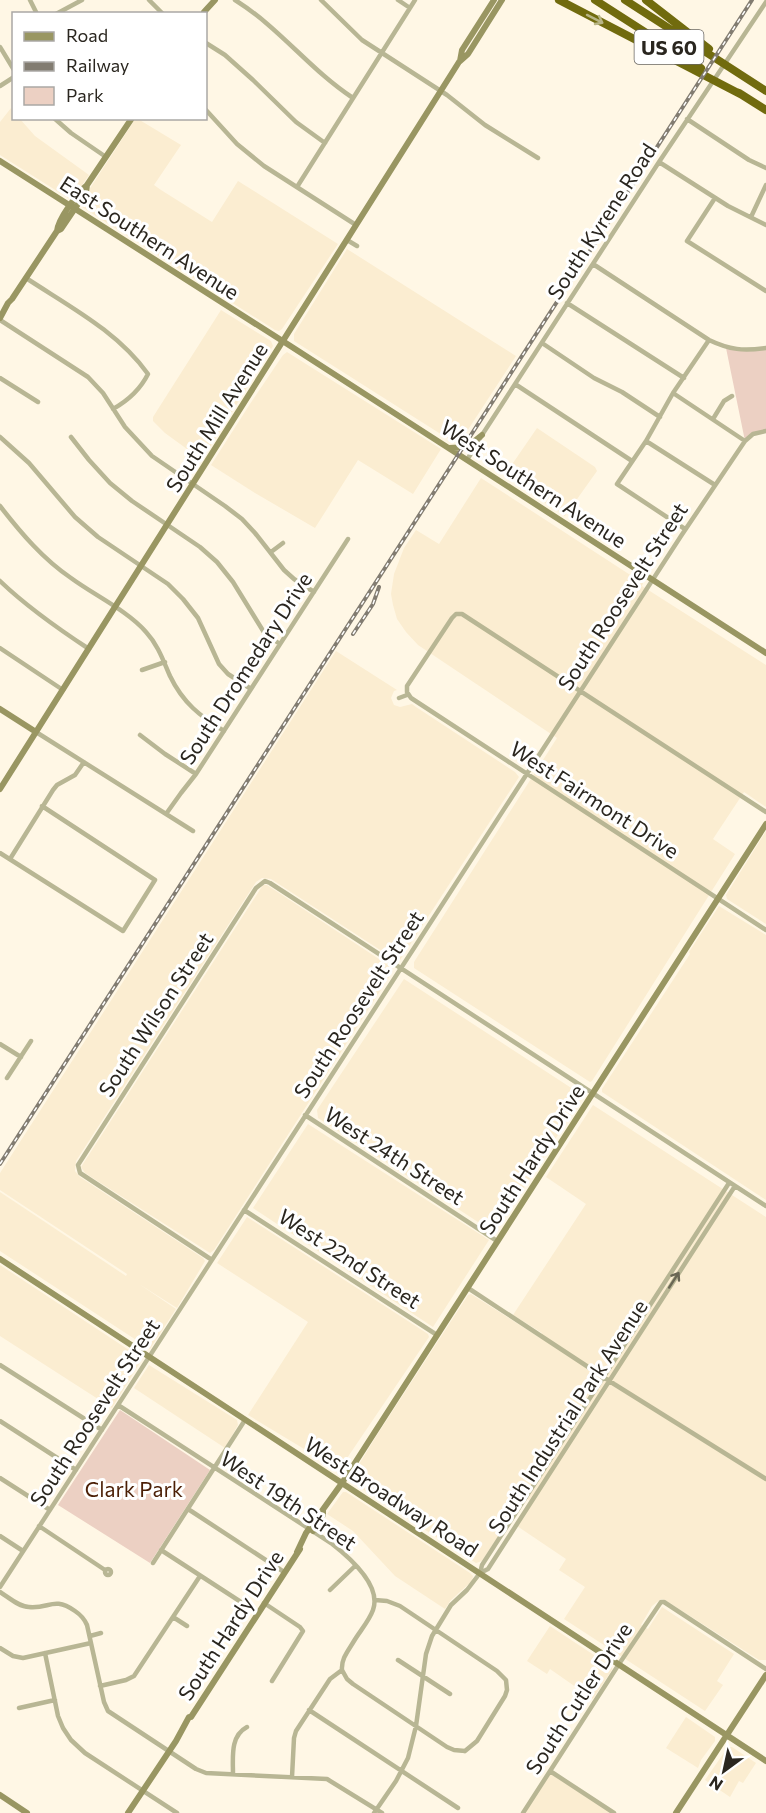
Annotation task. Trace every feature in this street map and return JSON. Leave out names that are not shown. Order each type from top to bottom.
[{"type":"highway","points":[[559,0],[742,95]]},
{"type":"highway","name":"US 60","points":[[595,0],[766,110]]},
{"type":"highway","name":"US 60","points":[[625,0],[766,90]]},
{"type":"highway","points":[[646,0],[766,90]]},
{"type":"main road","points":[[205,12],[215,0]]},
{"type":"main road","name":"South Mill Avenue","points":[[460,61],[462,50],[494,0]]},
{"type":"main road","name":"South Mill Avenue","points":[[0,789],[460,61],[468,54],[502,0]]},
{"type":"main road","points":[[0,319],[8,303],[57,231],[57,226],[86,192],[87,185],[131,120]]},
{"type":"main road","name":"East Southern Avenue","points":[[0,161],[283,341]]},
{"type":"main road","name":"West Southern Avenue","points":[[283,341],[766,654]]},
{"type":"main road","points":[[448,448],[467,447],[482,435]]},
{"type":"main road","points":[[0,709],[36,732]]},
{"type":"main road","name":"South Hardy Drive","points":[[128,1813],[185,1725],[188,1725],[190,1717],[297,1552],[301,1541],[342,1483],[766,824]]},
{"type":"main road","name":"West Broadway Road","points":[[0,1259],[766,1761]]},
{"type":"main road","points":[[676,1813],[766,1675]]},
{"type":"main road","points":[[0,1795],[27,1813]]},
{"type":"street","points":[[60,12],[82,0]]},
{"type":"street","points":[[149,0],[161,12]]},
{"type":"street","points":[[235,0],[272,27],[318,72],[353,98]]},
{"type":"street","points":[[321,0],[357,36],[455,100],[485,125],[538,158]]},
{"type":"street","points":[[398,0],[410,8]]},
{"type":"street","points":[[297,188],[415,0]]},
{"type":"street","name":"South Kyrene Road","points":[[467,460],[687,119],[766,2]]},
{"type":"street","points":[[207,44],[225,55],[296,123],[325,142]]},
{"type":"street","points":[[0,47],[12,67]]},
{"type":"street","points":[[207,111],[237,144],[258,161],[356,225]]},
{"type":"street","points":[[687,119],[749,160],[766,168]]},
{"type":"street","points":[[56,120],[71,134],[106,157]]},
{"type":"street","points":[[659,162],[715,198],[766,225]]},
{"type":"street","points":[[751,218],[766,185]]},
{"type":"street","points":[[715,198],[687,241],[766,291]]},
{"type":"street","points":[[347,240],[357,246]]},
{"type":"street","points":[[593,264],[709,340],[726,348],[748,351],[766,348]]},
{"type":"street","points":[[26,278],[110,333],[138,360],[148,374],[143,385],[113,409]]},
{"type":"street","points":[[567,303],[684,378]]},
{"type":"street","points":[[0,319],[88,377],[103,393],[125,427],[152,456],[242,519],[284,570],[314,592]]},
{"type":"street","points":[[686,529],[617,484],[646,441],[673,393],[709,340]]},
{"type":"street","points":[[542,343],[594,378],[622,392],[660,417]]},
{"type":"street","points":[[0,378],[38,402]]},
{"type":"street","points":[[515,384],[632,461]]},
{"type":"street","points":[[673,393],[745,441],[753,434],[766,431]]},
{"type":"street","points":[[713,419],[724,401],[732,396]]},
{"type":"street","points":[[0,437],[29,463],[75,517],[98,537],[168,584],[183,599],[198,618],[219,664],[228,674],[251,689]]},
{"type":"street","points":[[71,437],[110,483],[132,501],[200,547],[217,562],[233,582],[265,634],[280,644]]},
{"type":"street","points":[[646,441],[714,485]]},
{"type":"street","name":"South Roosevelt Street","points":[[0,1589],[580,690],[745,441]]},
{"type":"street","points":[[0,506],[25,537],[47,559],[146,631],[158,647],[181,695],[197,713],[224,731]]},
{"type":"street","name":"South Dromedary Drive","points":[[166,814],[196,774],[348,539]]},
{"type":"street","points":[[271,552],[283,543]]},
{"type":"street","points":[[0,581],[49,622],[89,649]]},
{"type":"street","points":[[399,698],[407,694],[408,686],[452,618],[459,613],[766,812]]},
{"type":"street","points":[[0,648],[63,690]]},
{"type":"street","points":[[142,670],[165,662]]},
{"type":"street","name":"West Fairmont Drive","points":[[407,694],[766,930]]},
{"type":"street","points":[[36,732],[193,831]]},
{"type":"street","points":[[140,735],[196,774]]},
{"type":"street","points":[[10,859],[57,785],[75,775],[84,762]]},
{"type":"street","points":[[0,853],[123,931],[156,880],[42,806]]},
{"type":"street","name":"South Wilson Street","points":[[212,1260],[80,1173],[78,1168],[79,1163],[256,888],[265,881],[270,883],[401,968]]},
{"type":"street","points":[[401,968],[766,1206]]},
{"type":"street","points":[[7,1078],[31,1041]]},
{"type":"street","points":[[0,1044],[21,1057]]},
{"type":"street","name":"West 24th Street","points":[[305,1115],[497,1241]]},
{"type":"street","name":"South Industrial Park Avenue","points":[[480,1573],[482,1565],[729,1183]]},
{"type":"street","name":"South Industrial Park Avenue","points":[[480,1573],[488,1569],[735,1186]]},
{"type":"street","name":"West 22nd Street","points":[[244,1210],[437,1335]]},
{"type":"street","points":[[468,1288],[609,1381],[766,1479]]},
{"type":"street","points":[[0,1365],[102,1430]]},
{"type":"street","name":"West 19th Street","points":[[118,1405],[338,1548],[370,1583],[375,1593],[375,1600]]},
{"type":"street","points":[[153,1563],[245,1420]]},
{"type":"street","points":[[0,1421],[76,1470]]},
{"type":"street","points":[[0,1478],[50,1510]]},
{"type":"street","points":[[188,1509],[284,1572]]},
{"type":"street","points":[[39,1526],[105,1570]]},
{"type":"street","points":[[0,1536],[23,1551]]},
{"type":"street","points":[[161,1550],[258,1613]]},
{"type":"street","points":[[330,1590],[355,1566]]},
{"type":"street","points":[[375,1811],[402,1771],[411,1749],[427,1651],[435,1629],[451,1605],[480,1573]]},
{"type":"street","points":[[100,1686],[129,1680],[134,1676],[200,1576]]},
{"type":"street","points":[[0,1589],[27,1607],[56,1603],[67,1606],[85,1619],[104,1705],[108,1711],[201,1772],[330,1780],[375,1811],[382,1813]]},
{"type":"street","points":[[375,1600],[397,1604],[497,1671],[509,1683],[507,1694],[477,1741],[465,1753],[450,1749],[346,1679],[342,1670],[344,1656],[371,1614],[375,1600]]},
{"type":"street","name":"South Cutler Drive","points":[[523,1813],[661,1602],[766,1669]]},
{"type":"street","points":[[264,1603],[303,1631],[272,1681]]},
{"type":"street","points":[[173,1617],[187,1626]]},
{"type":"street","points":[[90,1636],[101,1633]]},
{"type":"street","points":[[0,1648],[19,1658],[91,1644]]},
{"type":"street","points":[[45,1653],[61,1724],[74,1744],[85,1754],[177,1813]]},
{"type":"street","points":[[398,1660],[450,1694]]},
{"type":"street","points":[[292,1777],[295,1736],[330,1679],[342,1670]]},
{"type":"street","points":[[19,1708],[55,1700]]},
{"type":"street","points":[[309,1710],[458,1808]]},
{"type":"street","points":[[233,1774],[235,1741],[239,1732],[247,1727]]},
{"type":"street","points":[[550,1771],[614,1813]]},
{"type":"shaded area","points":[[11,108],[12,120],[21,120],[35,136],[89,175],[74,197],[68,198],[0,155],[0,122]]},
{"type":"shaded area","points":[[140,120],[181,145],[154,185],[212,222],[238,181],[338,244],[282,329],[275,330],[82,207],[81,202],[134,121]]},
{"type":"shaded area","points":[[347,249],[516,356],[458,445],[294,341],[294,334]]},
{"type":"shaded area","points":[[221,310],[271,341],[273,346],[202,460],[165,433],[153,421],[153,417]]},
{"type":"shaded area","points":[[287,352],[441,449],[413,494],[358,460],[315,528],[211,465]]},
{"type":"shaded area","points":[[537,428],[595,467],[597,471],[565,516],[504,476]]},
{"type":"shaded area","points":[[481,478],[643,583],[642,586],[766,665],[766,807],[744,792],[713,839],[735,854],[590,1082],[414,968],[414,962],[557,738],[418,645],[397,619],[391,594],[394,574],[404,548],[416,530],[439,544]]},
{"type":"shaded area","points":[[336,651],[397,690],[391,698],[394,705],[400,707],[412,704],[515,772],[519,777],[400,960],[394,959],[271,879],[262,878],[256,882],[76,1161],[75,1171],[80,1177],[205,1261],[177,1308],[139,1284],[176,1309],[150,1349],[0,1251],[0,1192],[126,1276],[127,1274],[0,1190],[0,1173]]},
{"type":"shaded area","points":[[766,831],[766,924],[727,899],[726,895]]},
{"type":"shaded area","points":[[263,885],[267,885],[388,965],[393,971],[210,1253],[85,1173],[81,1167]]},
{"type":"shaded area","points":[[719,906],[766,935],[766,1200],[602,1092]]},
{"type":"shaded area","points":[[404,979],[579,1093],[579,1102],[495,1233],[318,1118],[317,1110]]},
{"type":"shaded area","points":[[593,1105],[766,1217],[766,1660],[759,1660],[665,1600],[661,1599],[652,1606],[641,1625],[648,1629],[662,1607],[734,1654],[717,1681],[723,1685],[705,1711],[564,1619],[585,1587],[559,1570],[566,1559],[517,1526],[532,1502],[524,1497],[482,1561],[476,1563],[358,1486],[352,1479],[377,1435],[468,1295],[471,1294],[540,1338],[542,1333],[513,1315],[586,1204],[546,1177]]},
{"type":"shaded area","points":[[308,1124],[489,1240],[433,1327],[253,1208]]},
{"type":"shaded area","points":[[247,1217],[428,1334],[429,1337],[339,1470],[248,1415],[308,1322],[217,1263]]},
{"type":"shaded area","points":[[0,1265],[141,1358],[112,1408],[0,1336]]},
{"type":"shaded area","points":[[149,1365],[237,1420],[238,1425],[225,1448],[134,1388]]},
{"type":"shaded area","points":[[343,1492],[470,1573],[473,1576],[472,1581],[451,1600],[445,1609],[395,1576],[353,1531],[327,1514]]},
{"type":"shaded area","points":[[550,1626],[612,1667],[593,1699],[550,1669],[547,1674],[527,1661]]},
{"type":"shaded area","points":[[686,1717],[715,1737],[715,1741],[698,1768],[666,1748]]},
{"type":"shaded area","points":[[728,1747],[732,1747],[756,1763],[743,1783],[739,1781],[730,1797],[705,1780]]},
{"type":"shaded area","points":[[550,1771],[614,1813],[523,1813]]},
{"type":"green space","points":[[726,348],[766,348],[766,431],[753,434],[745,441]]},
{"type":"green space","name":"Clark Park","points":[[120,1410],[210,1470],[150,1563],[58,1505]]},
{"type":"railway","points":[[0,1164],[752,0]]},
{"type":"railway","points":[[353,634],[373,604],[379,587]]}]
